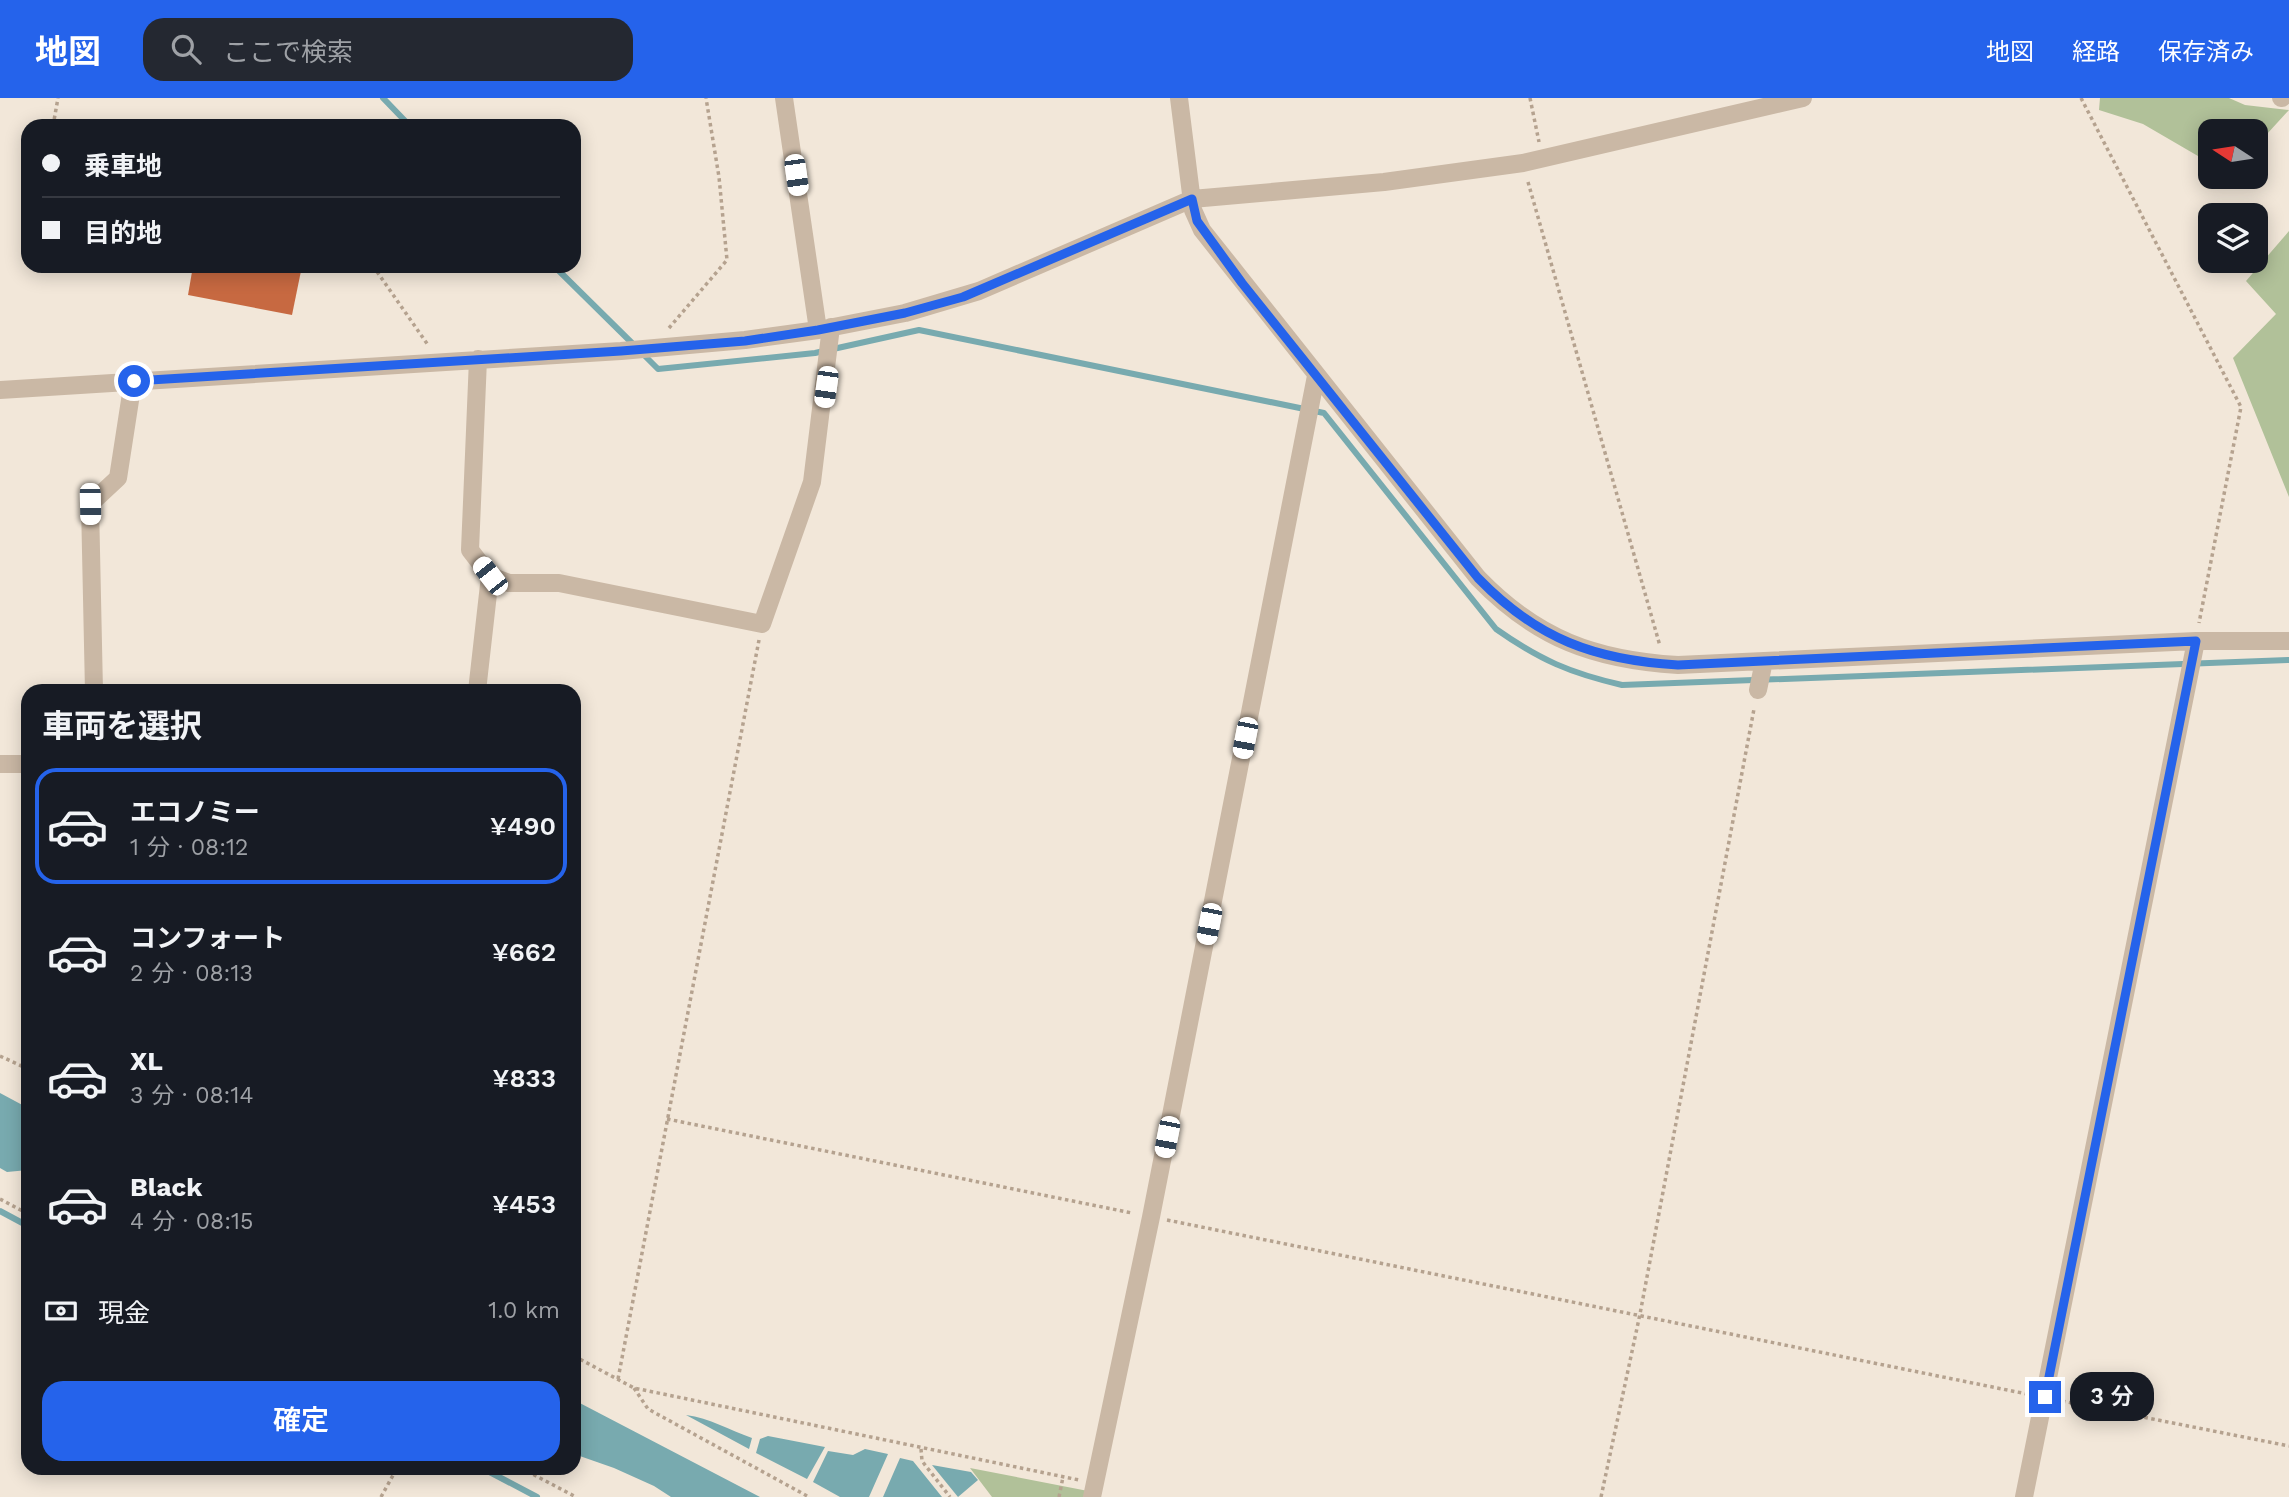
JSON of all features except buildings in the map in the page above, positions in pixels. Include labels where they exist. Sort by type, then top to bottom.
[{"type":"street","points":[[478,359],[470,550],[490,576],[509,583],[559,583],[762,624],[812,482],[829,363],[827,333],[785,98]]},
{"type":"street","points":[[1179,98],[1192,199],[1202,230],[1478,578],[1510,609],[1546,632],[1584,651],[1638,663],[1761,676],[2193,655],[2289,641]]},
{"type":"street","points":[[0,390],[621,351],[827,333],[979,291],[1192,199],[1384,182],[1523,163],[1803,98]]},
{"type":"street","points":[[1093,1490],[1152,1217],[1316,376]]},
{"type":"street","points":[[94,684],[90,504],[118,478],[134,381]]},
{"type":"street","points":[[478,684],[490,576]]},
{"type":"street","points":[[2024,1497],[2193,655]]},
{"type":"street","points":[[0,764],[21,764]]},
{"type":"path","points":[[54,119],[58,98]]},
{"type":"path","points":[[652,348],[727,260],[719,177],[706,98]]},
{"type":"path","points":[[1530,98],[1543,158]]},
{"type":"path","points":[[2081,98],[2241,407],[2193,655]]},
{"type":"path","points":[[1523,163],[1666,664]]},
{"type":"path","points":[[378,273],[440,362]]},
{"type":"path","points":[[618,1379],[762,624]]},
{"type":"path","points":[[1601,1497],[1640,1314],[1761,676]]},
{"type":"path","points":[[0,1056],[21,1066]]},
{"type":"path","points":[[667,1119],[2289,1446]]},
{"type":"path","points":[[0,1199],[21,1210]]},
{"type":"path","points":[[581,1360],[634,1388],[1063,1477],[1093,1490]]},
{"type":"path","points":[[634,1388],[648,1409],[810,1497]]},
{"type":"path","points":[[921,1449],[922,1461],[950,1497]]},
{"type":"path","points":[[381,1497],[393,1475]]},
{"type":"path","points":[[534,1475],[576,1497]]},
{"type":"path","points":[[1059,1497],[1063,1477]]},
{"type":"green space","points":[[2100,98],[2229,98],[2245,105],[2289,110],[2268,133],[2268,119],[2198,119],[2198,156],[2143,124],[2099,110]]},
{"type":"green space","points":[[2289,231],[2289,497],[2233,358],[2276,314],[2246,281],[2253,273],[2268,273],[2268,255]]},
{"type":"green space","points":[[970,1468],[1088,1491],[1086,1497],[992,1497]]},
{"type":"water","points":[[0,1093],[21,1104],[21,1171],[7,1172],[0,1168]]},
{"type":"water","points":[[581,1404],[760,1497],[671,1497],[614,1468],[581,1456]]},
{"type":"water","points":[[686,1415],[711,1421],[752,1438],[749,1449]]},
{"type":"water","points":[[768,1436],[825,1447],[807,1479],[756,1453],[760,1439]]},
{"type":"water","points":[[865,1449],[888,1454],[869,1497],[840,1497],[813,1482],[828,1451],[853,1455]]},
{"type":"water","points":[[900,1458],[913,1461],[942,1497],[883,1497]]},
{"type":"water","points":[[932,1465],[971,1472],[978,1480],[958,1497]]},
{"type":"waterway","points":[[383,98],[403,119]]},
{"type":"waterway","points":[[561,273],[635,346]]},
{"type":"waterway","points":[[642,353],[658,369],[815,353],[919,330],[1324,413],[1496,629],[1556,664],[1622,685],[2289,660]]},
{"type":"waterway","points":[[0,1211],[21,1222]]},
{"type":"waterway","points":[[495,1475],[537,1497]]},
{"type":"route","points":[[134,381],[621,351],[745,341],[818,330],[905,313],[963,297],[1192,199],[1193,210],[1202,230],[1478,578],[1510,609],[1563,642],[1584,651],[1638,663],[1678,665],[2196,641],[2045,1397]]}]
